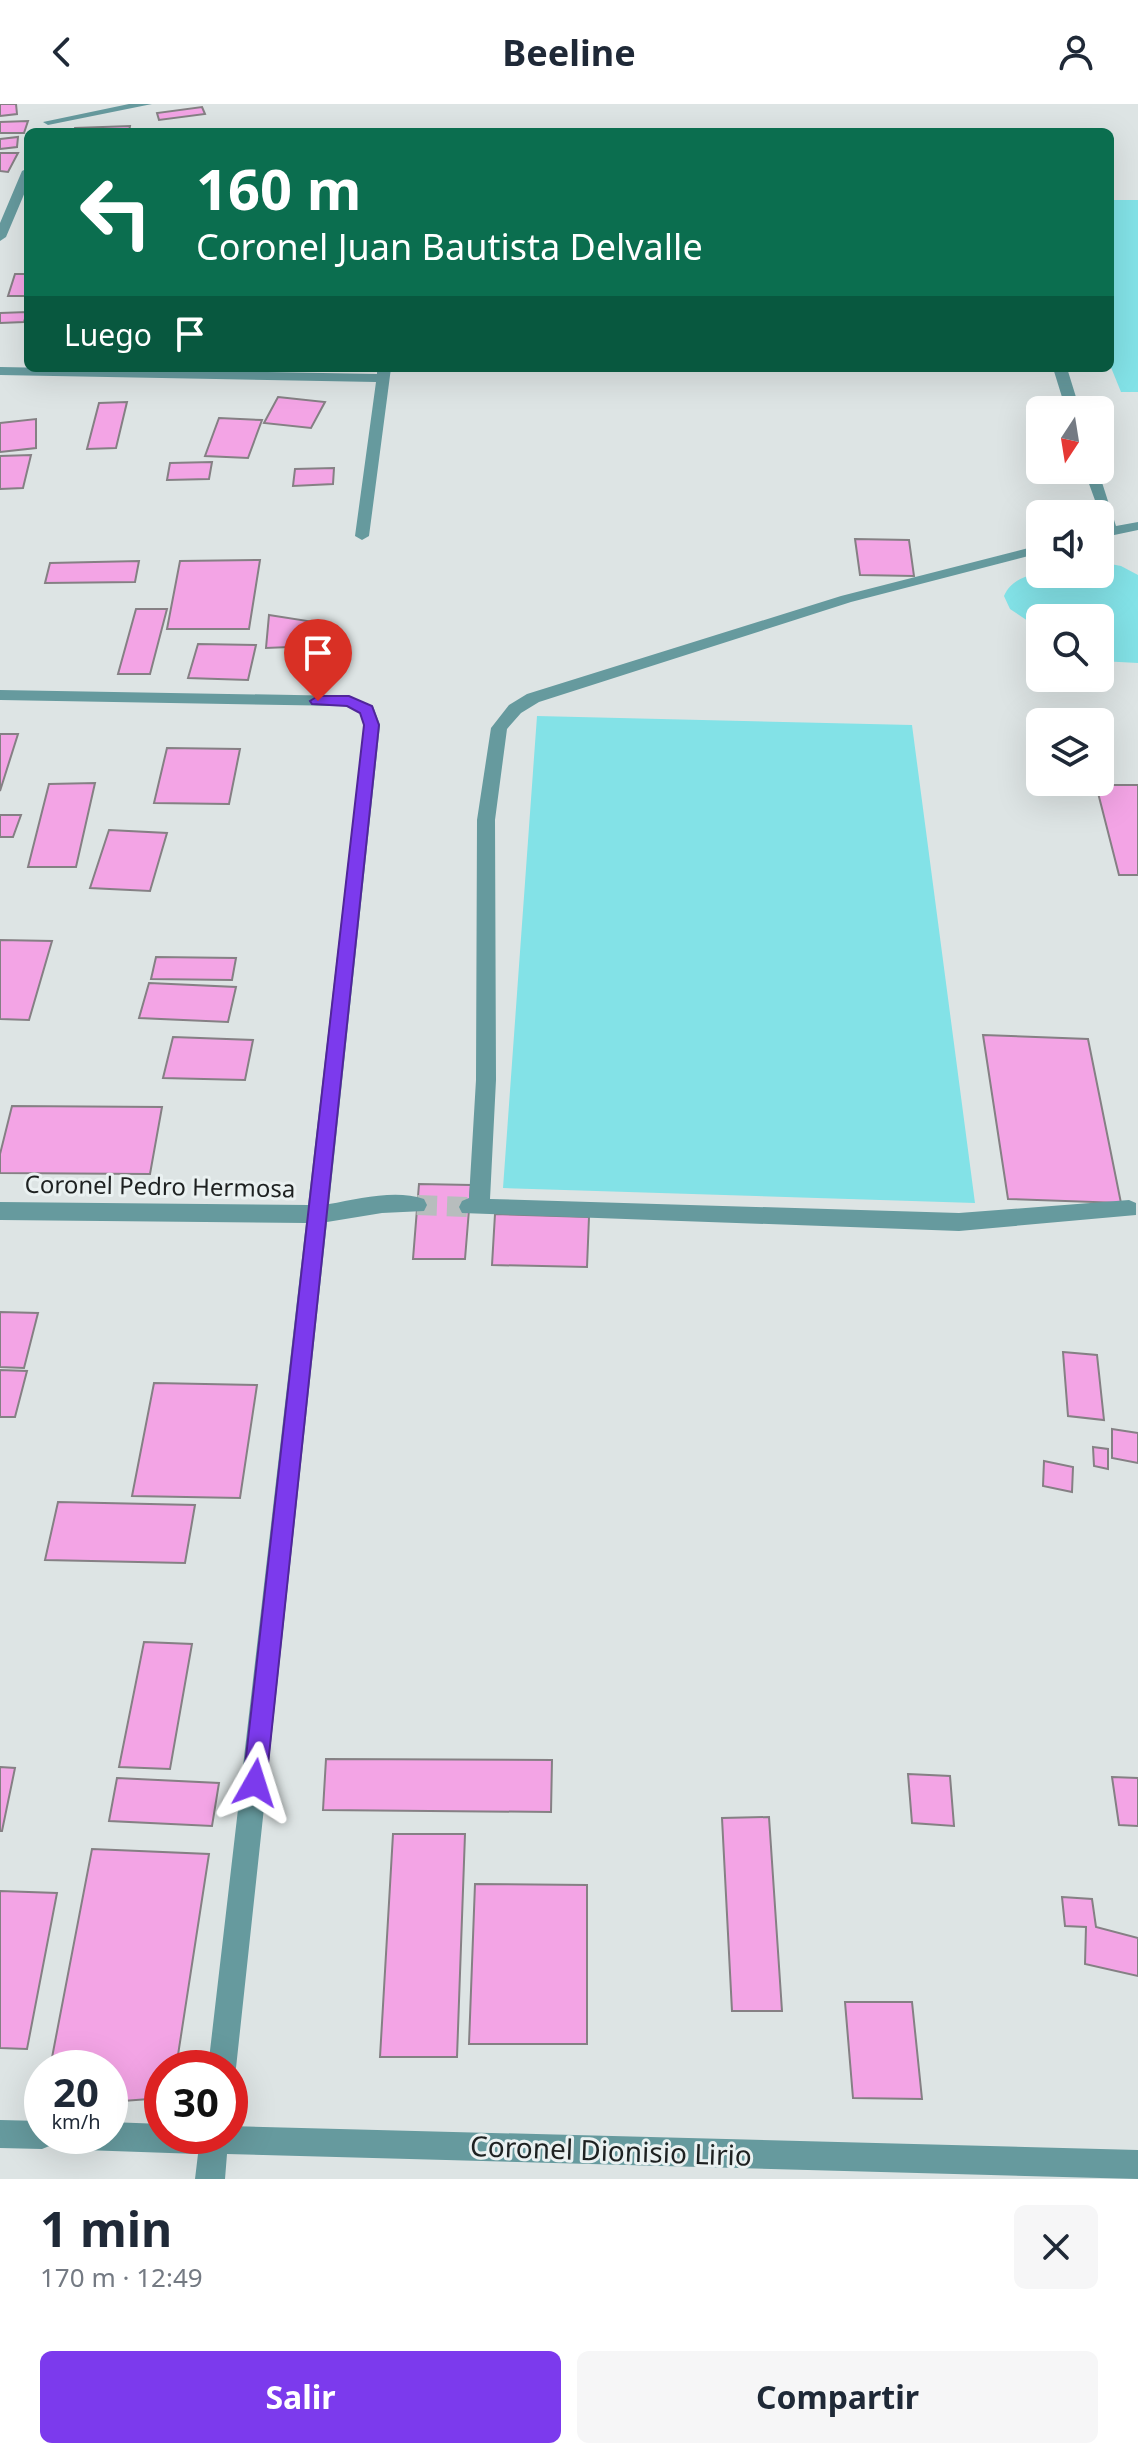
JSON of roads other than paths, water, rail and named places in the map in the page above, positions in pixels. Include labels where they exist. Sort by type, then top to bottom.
[{"type":"street","points":[[46,127],[54,104]]},
{"type":"street","points":[[46,127],[147,104]]},
{"type":"street","points":[[0,237],[24,180]]},
{"type":"street","points":[[0,371],[24,371]]},
{"type":"street","points":[[192,372],[383,373],[362,536]]},
{"type":"street","points":[[1061,372],[1069,396]]},
{"type":"street","points":[[1114,530],[1138,526]]},
{"type":"street","points":[[1026,553],[846,599],[533,698],[515,709],[499,728],[486,820],[486,1080],[474,1207],[959,1222],[1129,1209]]},
{"type":"street","points":[[0,695],[349,701],[367,710],[372,725],[320,1214],[224,2050]]},
{"type":"street","name":"Coronel Pedro Hermosa","points":[[0,1211],[320,1214],[382,1204],[417,1205]]},
{"type":"street","points":[[0,2134],[24,2135]]},
{"type":"street","name":"Coronel Dionisio Lirio","points":[[248,2139],[1138,2165]]},
{"type":"street","points":[[210,2179],[212,2154]]},
{"type":"tunnel","points":[[417,1205],[469,1207]]}]
